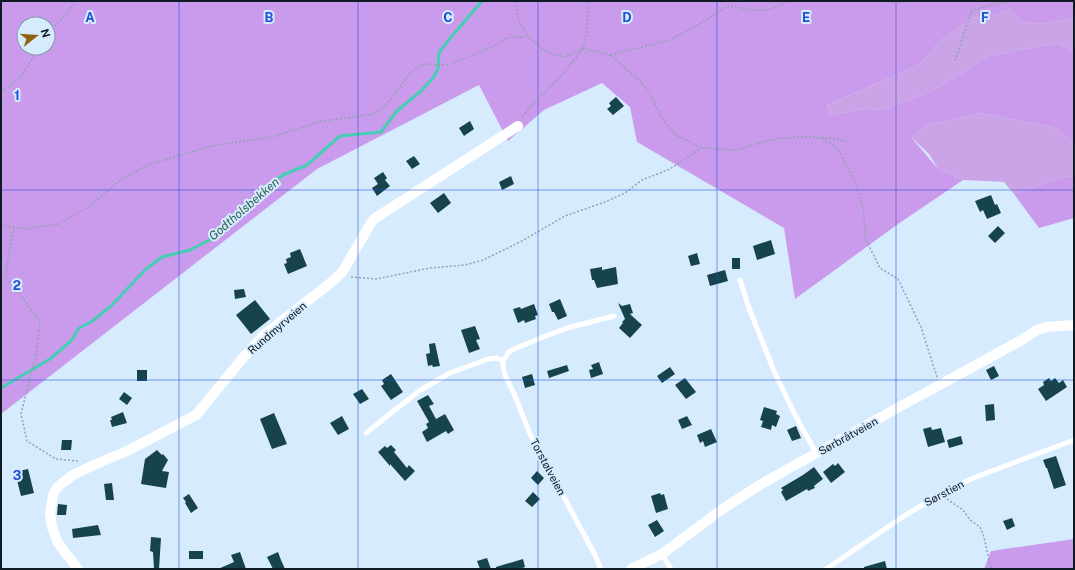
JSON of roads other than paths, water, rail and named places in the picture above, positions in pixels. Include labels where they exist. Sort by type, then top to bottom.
[{"type":"street","name":"Rundmyrveien","points":[[78,569],[61,548],[54,535],[51,520],[53,495],[61,484],[73,475],[146,442],[196,415],[255,344],[333,281],[343,271],[374,219],[518,126]]},
{"type":"street","name":"Sørbråtveien","points":[[631,569],[662,554],[742,496],[763,483],[995,355],[1037,330],[1046,327],[1074,325]]},
{"type":"lane","points":[[740,280],[749,308],[774,371],[816,454]]},
{"type":"lane","points":[[366,433],[419,391],[450,373],[488,359],[497,358],[503,361],[512,350],[543,337],[581,323],[614,316]]},
{"type":"lane","name":"Torstølveien","points":[[503,361],[505,375],[530,434],[595,555],[601,569]]},
{"type":"lane","name":"Sørstien","points":[[826,569],[901,518],[940,494],[973,478],[1074,440]]},
{"type":"lane","points":[[662,554],[671,569]]},
{"type":"waterway","name":"Godtholsbekken","points":[[1,388],[50,359],[71,341],[79,328],[91,322],[111,306],[146,269],[162,257],[190,250],[213,238],[247,203],[283,175],[307,165],[340,136],[381,132],[396,112],[422,90],[433,78],[438,69],[439,53],[482,1]]}]
